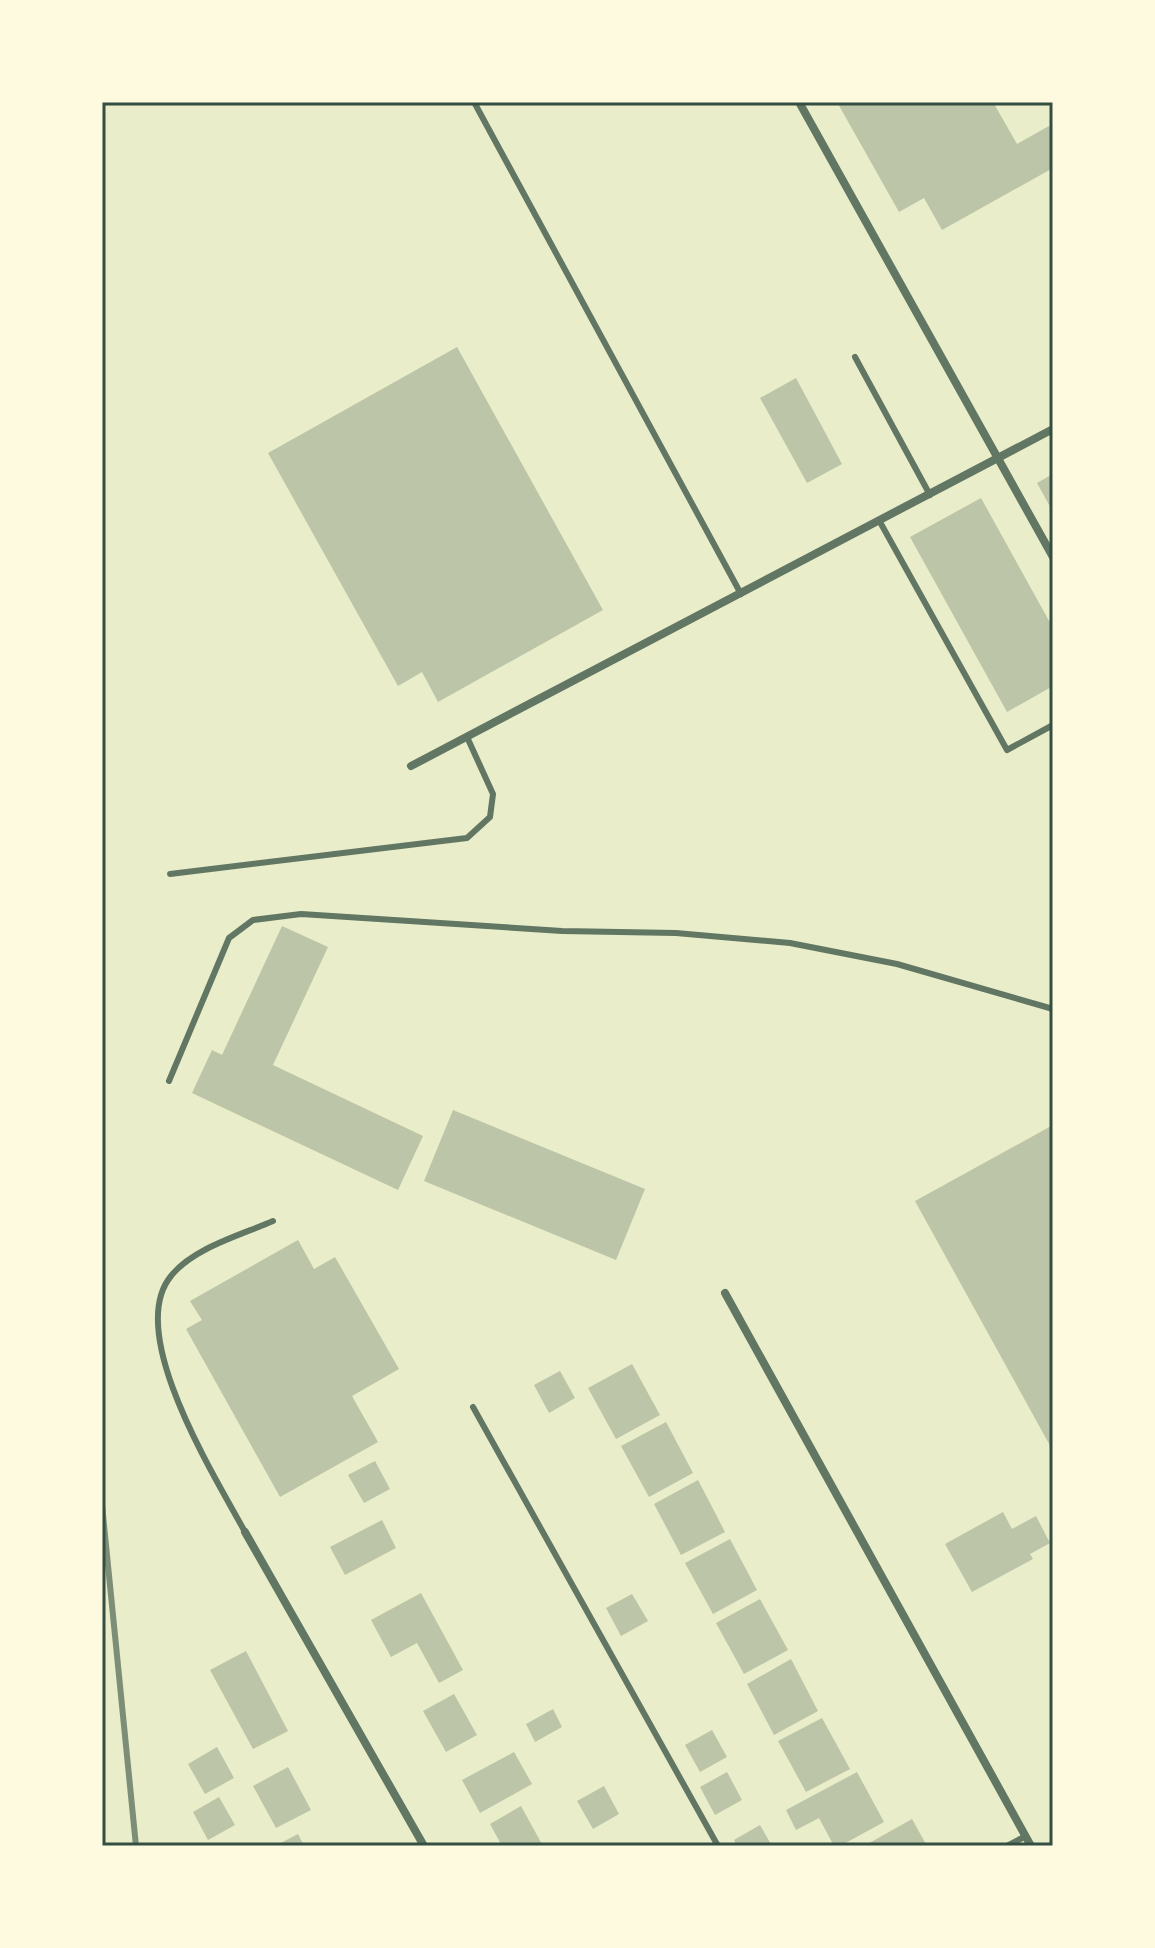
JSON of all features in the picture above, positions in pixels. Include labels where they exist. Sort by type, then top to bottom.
[{"type":"street","points":[[799,102],[1053,557]]},
{"type":"street","points":[[411,766],[1053,429]]},
{"type":"street","points":[[725,1293],[1031,1846]]},
{"type":"street","points":[[245,1532],[424,1846]]},
{"type":"lane","points":[[474,102],[741,594]]},
{"type":"lane","points":[[855,357],[930,495]]},
{"type":"lane","points":[[880,522],[1007,750],[1053,725]]},
{"type":"lane","points":[[170,874],[467,838],[490,817],[493,794],[467,737]]},
{"type":"lane","points":[[169,1081],[229,938],[253,920],[301,914],[562,931],[676,933],[790,943],[897,964],[1053,1009]]},
{"type":"lane","points":[[245,1532],[178,1404],[161,1344],[159,1304],[163,1288],[184,1263],[273,1221]]},
{"type":"lane","points":[[473,1407],[718,1846]]},
{"type":"lane","points":[[1007,1846],[1026,1836]]},
{"type":"building","points":[[837,102],[993,102],[1017,144],[1049,126],[1053,133],[1053,168],[942,230],[924,198],[899,212]]},
{"type":"building","points":[[457,347],[603,610],[438,702],[422,672],[398,686],[268,453]]},
{"type":"building","points":[[796,378],[842,464],[807,483],[760,398]]},
{"type":"building","points":[[1053,474],[1053,512],[1037,483]]},
{"type":"building","points":[[981,498],[1053,628],[1053,686],[1007,712],[910,537]]},
{"type":"building","points":[[282,926],[328,947],[273,1065],[423,1136],[398,1190],[192,1093],[212,1050],[222,1055]]},
{"type":"building","points":[[453,1110],[645,1189],[616,1260],[424,1181]]},
{"type":"building","points":[[1053,1125],[1053,1451],[915,1201]]},
{"type":"building","points":[[298,1240],[314,1269],[335,1257],[399,1369],[352,1396],[378,1442],[280,1497],[186,1329],[202,1320],[190,1301]]},
{"type":"building","points":[[632,1364],[660,1415],[616,1439],[588,1388]]},
{"type":"building","points":[[560,1371],[575,1398],[549,1413],[534,1385]]},
{"type":"building","points":[[666,1422],[693,1473],[649,1497],[621,1446]]},
{"type":"building","points":[[375,1461],[390,1489],[364,1503],[348,1475]]},
{"type":"building","points":[[698,1480],[725,1532],[681,1555],[654,1504]]},
{"type":"building","points":[[1003,1512],[1012,1529],[1036,1516],[1050,1543],[1030,1554],[1033,1559],[972,1592],[945,1544]]},
{"type":"building","points":[[382,1520],[396,1548],[345,1575],[330,1547]]},
{"type":"building","points":[[730,1539],[757,1590],[713,1614],[685,1563]]},
{"type":"building","points":[[421,1593],[463,1670],[439,1683],[417,1643],[391,1657],[371,1620]]},
{"type":"building","points":[[632,1594],[648,1621],[621,1636],[606,1608]]},
{"type":"building","points":[[760,1599],[788,1650],[744,1674],[716,1623]]},
{"type":"building","points":[[246,1651],[288,1731],[253,1749],[210,1670]]},
{"type":"building","points":[[791,1659],[818,1711],[774,1735],[747,1684]]},
{"type":"building","points":[[454,1694],[477,1735],[446,1752],[423,1711]]},
{"type":"building","points":[[553,1709],[562,1727],[535,1742],[526,1724]]},
{"type":"building","points":[[822,1718],[850,1769],[806,1792],[778,1741]]},
{"type":"building","points":[[712,1730],[727,1757],[700,1772],[685,1745]]},
{"type":"building","points":[[217,1747],[234,1778],[205,1794],[188,1764]]},
{"type":"building","points":[[514,1752],[532,1784],[480,1813],[462,1780]]},
{"type":"building","points":[[288,1767],[311,1810],[276,1828],[253,1786]]},
{"type":"building","points":[[727,1772],[742,1800],[715,1815],[700,1787]]},
{"type":"building","points":[[857,1772],[884,1822],[840,1846],[834,1846],[819,1818],[796,1830],[786,1810]]},
{"type":"building","points":[[604,1786],[619,1814],[593,1829],[577,1801]]},
{"type":"building","points":[[219,1797],[235,1825],[208,1840],[193,1812]]},
{"type":"building","points":[[521,1806],[543,1846],[502,1846],[490,1824]]},
{"type":"building","points":[[912,1819],[927,1846],[864,1846]]},
{"type":"building","points":[[760,1825],[772,1846],[737,1846],[734,1840]]},
{"type":"building","points":[[298,1834],[304,1846],[275,1846]]},
{"type":"railway","points":[[102,1505],[136,1846]]}]
